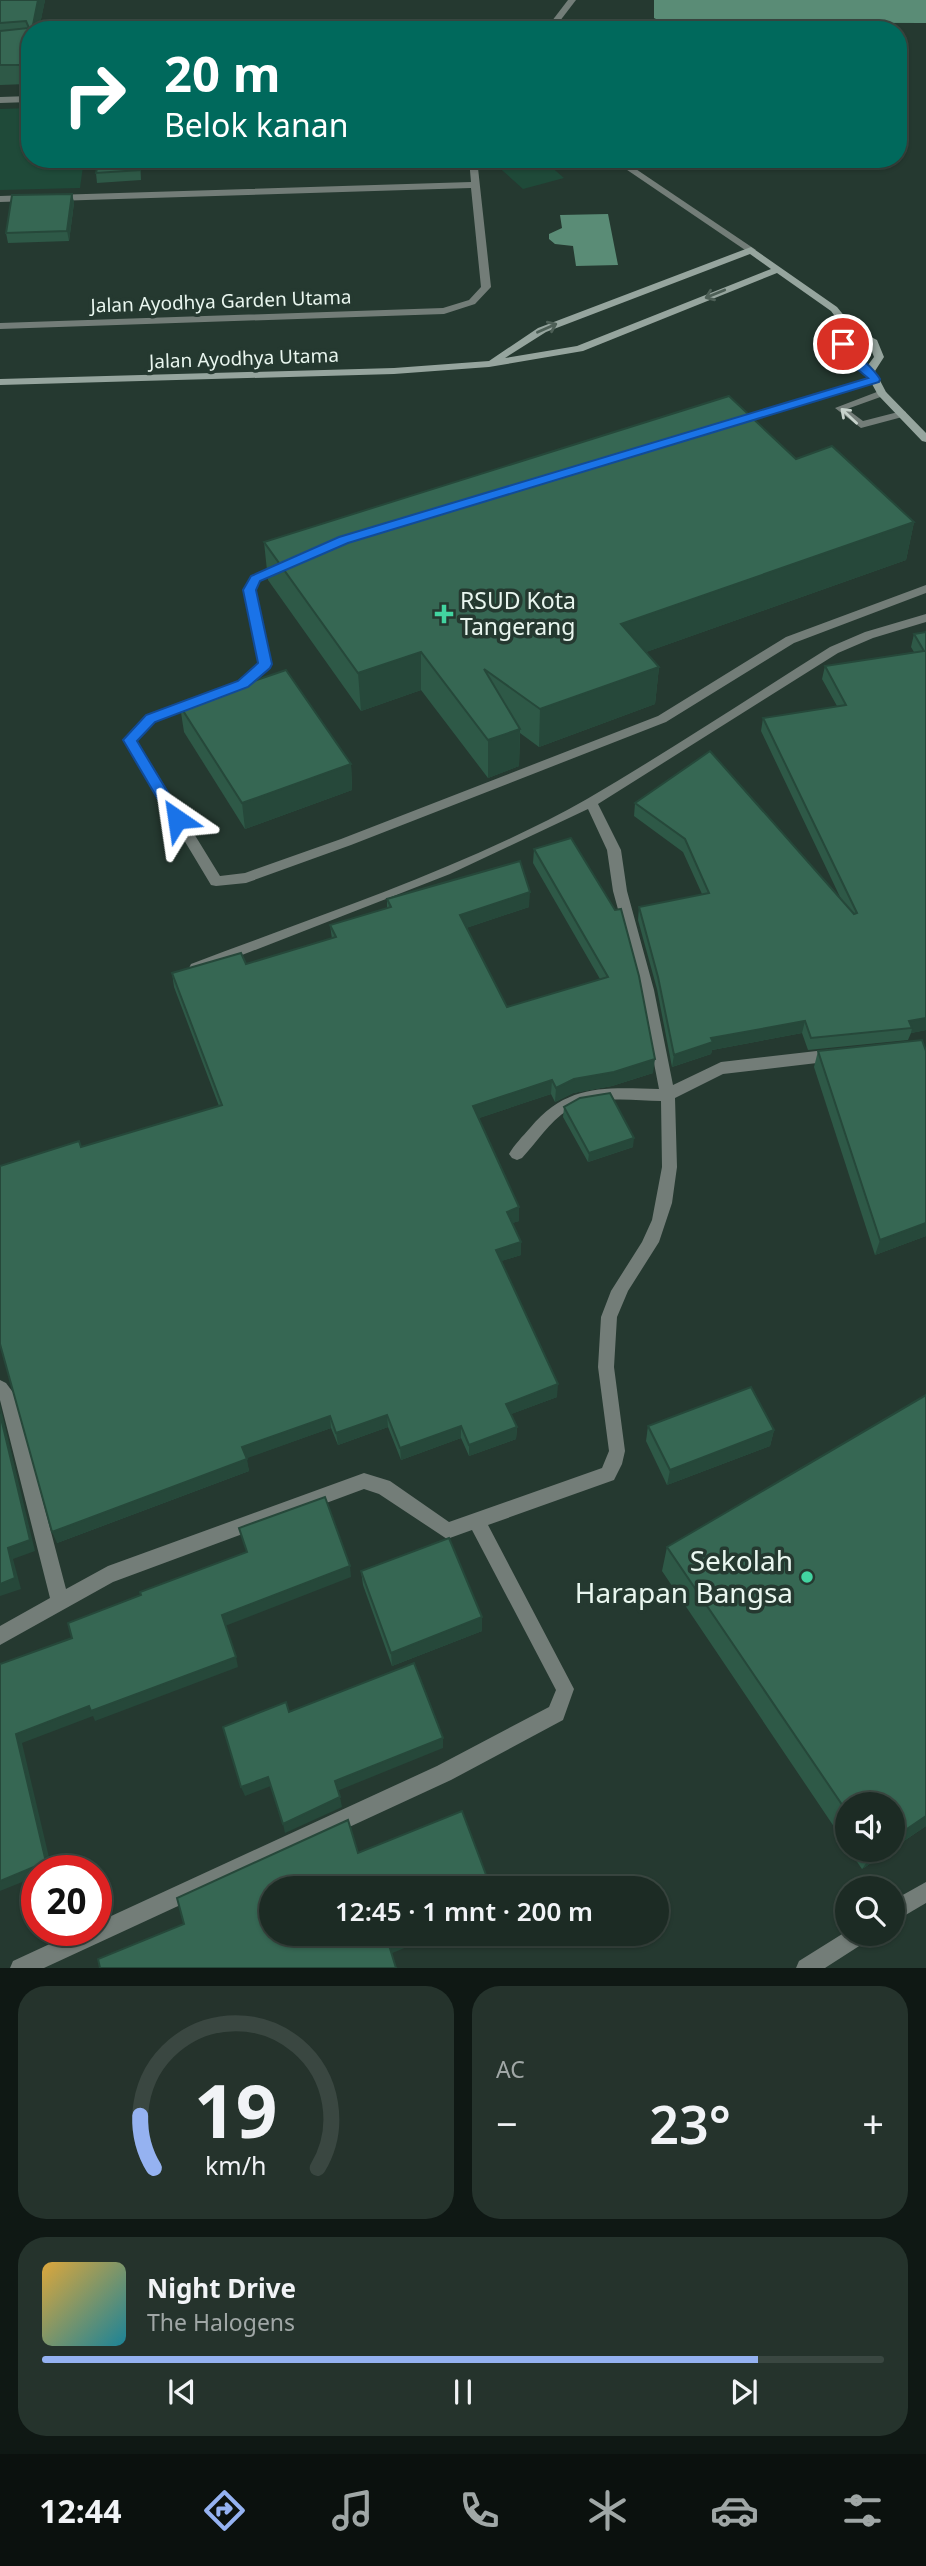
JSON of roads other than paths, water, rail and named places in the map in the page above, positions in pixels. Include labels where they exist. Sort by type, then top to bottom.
[{"type":"street","points":[[556,21],[572,0]]},
{"type":"street","points":[[0,100],[21,99]]},
{"type":"street","points":[[0,199],[475,185],[473,168]]},
{"type":"street","points":[[628,168],[778,269],[834,309],[851,331],[873,342],[879,356],[872,375]]},
{"type":"street","name":"Jalan Ayodhya Garden Utama","points":[[0,326],[444,311],[472,302],[486,287],[475,185]]},
{"type":"street","name":"Jalan Ayodhya Utama","points":[[489,364],[542,330],[751,250]]},
{"type":"street","name":"Jalan Ayodhya Utama","points":[[0,382],[394,371],[489,364],[579,349],[778,269]]},
{"type":"street","points":[[851,331],[843,346],[849,357],[872,375],[882,393],[902,414],[921,428],[926,439]]},
{"type":"street","points":[[716,427],[872,375]]},
{"type":"street","points":[[882,393],[840,408],[861,425],[902,414]]},
{"type":"street","points":[[301,560],[255,579],[249,590],[265,664],[243,684],[150,719],[130,740],[216,881],[246,878],[662,719],[790,639],[926,589]]},
{"type":"street","points":[[179,975],[505,846],[591,802],[834,650],[881,631],[926,618]]},
{"type":"street","points":[[0,1636],[108,1575],[364,1481],[384,1487],[447,1531],[608,1474],[617,1451],[606,1362],[609,1316],[623,1283],[653,1238],[667,1197],[671,1164],[668,1095],[649,1001],[620,891],[614,850],[591,802]]},
{"type":"street","points":[[517,1154],[550,1118],[569,1102],[597,1096],[668,1095],[721,1068],[858,1053]]},
{"type":"street","points":[[0,1388],[7,1395],[60,1602]]},
{"type":"street","points":[[20,1968],[444,1773],[556,1713],[565,1689],[477,1522]]},
{"type":"street","points":[[905,1905],[926,1892]]},
{"type":"street","points":[[806,1968],[841,1946]]},
{"type":"place","name":"RSUD Kota Tangerang","points":[[444,614]]},
{"type":"place","name":"Sekolah Harapan Bangsa","points":[[807,1577]]}]
